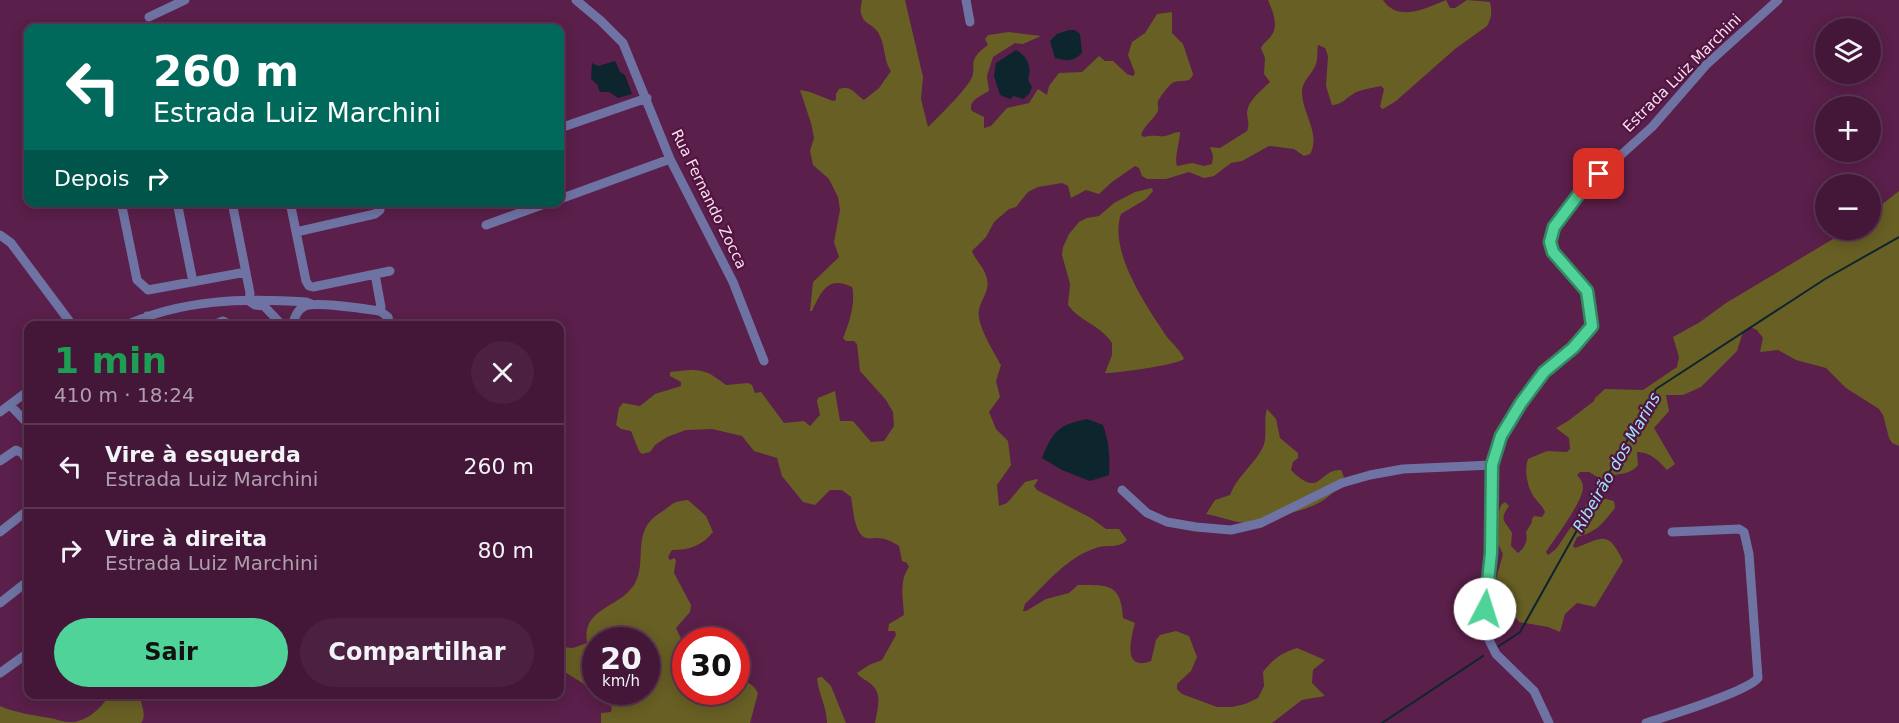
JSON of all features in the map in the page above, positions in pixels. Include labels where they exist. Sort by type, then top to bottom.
[{"type":"street","points":[[149,17],[186,0]]},
{"type":"street","name":"Rua Fernando Zocca","points":[[576,0],[623,43],[670,159],[733,282],[764,361]]},
{"type":"street","points":[[966,0],[970,22]]},
{"type":"street","name":"Estrada Luiz Marchini","points":[[1549,723],[1534,691],[1496,654],[1484,630],[1491,553],[1492,465],[1501,436],[1521,403],[1544,372],[1573,348],[1592,326],[1587,291],[1553,252],[1550,242],[1554,227],[1582,190],[1652,127],[1706,65],[1778,0]]},
{"type":"street","points":[[564,127],[647,98]]},
{"type":"street","points":[[564,198],[670,159]]},
{"type":"street","points":[[122,207],[137,280],[148,291],[246,272]]},
{"type":"street","points":[[178,207],[193,282]]},
{"type":"street","points":[[233,207],[250,293],[249,301]]},
{"type":"street","points":[[291,207],[306,281],[309,286],[390,271]]},
{"type":"street","points":[[296,232],[375,214],[380,210],[379,207]]},
{"type":"street","points":[[486,225],[536,207]]},
{"type":"street","points":[[0,235],[11,243],[69,321]]},
{"type":"street","points":[[375,274],[380,311]]},
{"type":"street","points":[[136,321],[194,304],[257,299],[380,311],[389,321]]},
{"type":"street","points":[[249,301],[255,305],[264,306],[278,321]]},
{"type":"street","points":[[293,321],[300,309],[311,304]]},
{"type":"street","points":[[147,316],[152,321]]},
{"type":"street","points":[[0,412],[24,394]]},
{"type":"street","points":[[10,405],[24,420]]},
{"type":"street","points":[[0,461],[16,450],[24,456]]},
{"type":"street","points":[[1122,490],[1147,513],[1167,522],[1231,530],[1260,523],[1342,483],[1370,475],[1403,469],[1492,465]]},
{"type":"street","points":[[0,532],[24,513]]},
{"type":"street","points":[[1646,723],[1719,698],[1750,685],[1758,678],[1749,554],[1744,532],[1739,528],[1672,532]]},
{"type":"street","points":[[0,603],[24,584]]},
{"type":"street","points":[[0,673],[24,656]]},
{"type":"shaded area","points":[[862,0],[905,0],[923,77],[921,99],[928,127],[970,81],[974,60],[988,45],[985,39],[988,35],[1009,32],[1041,36],[1023,44],[1015,43],[993,57],[987,76],[989,91],[971,104],[972,111],[984,117],[984,128],[991,126],[1007,108],[1029,103],[1038,89],[1047,95],[1049,86],[1059,73],[1082,72],[1099,56],[1105,61],[1113,61],[1127,74],[1133,76],[1135,73],[1128,55],[1132,42],[1145,33],[1157,14],[1172,12],[1172,33],[1183,44],[1193,74],[1189,80],[1173,83],[1167,89],[1158,101],[1157,114],[1141,135],[1144,137],[1167,136],[1180,132],[1177,166],[1192,163],[1204,166],[1212,164],[1213,156],[1210,147],[1220,148],[1247,131],[1247,112],[1250,103],[1270,82],[1264,74],[1265,58],[1261,48],[1272,35],[1275,25],[1268,0],[1383,0],[1396,11],[1404,12],[1421,10],[1446,0],[1450,8],[1455,8],[1467,0],[1490,2],[1491,14],[1487,26],[1455,49],[1396,101],[1383,109],[1380,107],[1384,89],[1381,86],[1358,91],[1340,103],[1332,105],[1326,86],[1328,56],[1325,48],[1318,45],[1316,64],[1302,89],[1303,102],[1314,139],[1310,154],[1304,156],[1294,149],[1269,146],[1242,161],[1231,163],[1214,176],[1204,178],[1189,172],[1166,179],[1147,179],[1135,166],[1099,194],[1086,190],[1071,198],[1068,186],[1062,183],[1038,187],[1028,192],[1016,207],[1009,209],[994,222],[986,237],[972,251],[988,283],[979,310],[980,323],[1001,365],[996,381],[1000,397],[989,412],[996,429],[1008,441],[1011,465],[997,485],[999,506],[1007,503],[1025,482],[1037,479],[1034,486],[1037,490],[1091,518],[1106,529],[1119,529],[1127,540],[1124,543],[1085,552],[1066,564],[1025,604],[1023,611],[1046,599],[1069,593],[1078,585],[1105,586],[1116,592],[1122,607],[1123,618],[1135,623],[1131,652],[1136,662],[1151,661],[1156,640],[1160,635],[1176,631],[1189,636],[1197,657],[1191,671],[1177,684],[1177,689],[1182,694],[1217,707],[1245,704],[1258,698],[1264,686],[1263,672],[1270,663],[1282,654],[1297,648],[1325,660],[1313,670],[1312,683],[1325,696],[1302,700],[1272,723],[875,723],[877,693],[872,685],[857,673],[882,660],[896,635],[895,631],[888,631],[889,624],[904,615],[903,584],[909,567],[902,561],[899,546],[885,539],[862,536],[855,520],[851,497],[842,490],[830,490],[815,505],[803,502],[782,476],[777,458],[754,451],[742,436],[712,429],[686,430],[667,437],[655,445],[650,452],[642,454],[631,431],[621,429],[616,425],[619,408],[623,403],[640,406],[655,394],[681,386],[681,382],[670,376],[670,372],[694,370],[706,372],[726,385],[748,383],[752,385],[755,393],[761,392],[784,423],[804,421],[810,426],[820,415],[818,398],[835,391],[840,421],[853,421],[871,442],[884,441],[894,426],[893,412],[886,400],[860,371],[857,344],[843,338],[850,320],[852,287],[837,283],[831,284],[822,292],[810,311],[813,282],[839,257],[834,242],[840,210],[838,197],[829,179],[813,165],[810,151],[814,138],[800,90],[833,101],[836,100],[839,89],[847,88],[864,100],[879,88],[891,71],[880,36],[862,17]]},
{"type":"shaded area","points":[[1152,188],[1153,191],[1146,199],[1121,214],[1118,229],[1120,245],[1140,295],[1184,359],[1159,366],[1105,373],[1112,355],[1112,343],[1101,331],[1068,305],[1070,284],[1062,255],[1063,247],[1069,234],[1079,222],[1099,216],[1114,203],[1135,192]]},
{"type":"shaded area","points":[[1899,191],[1899,446],[1892,443],[1889,438],[1883,415],[1879,409],[1846,388],[1826,368],[1796,360],[1778,350],[1760,352],[1763,338],[1757,330],[1750,327],[1743,332],[1737,351],[1701,387],[1683,395],[1666,395],[1669,411],[1654,428],[1675,464],[1667,470],[1650,455],[1637,452],[1638,465],[1626,473],[1601,479],[1589,472],[1580,472],[1577,475],[1583,488],[1581,494],[1573,511],[1546,552],[1548,555],[1556,549],[1590,499],[1598,497],[1614,501],[1615,508],[1603,523],[1590,533],[1577,537],[1573,546],[1575,548],[1599,539],[1609,540],[1623,561],[1595,607],[1577,603],[1565,614],[1560,632],[1548,627],[1519,622],[1502,598],[1495,583],[1503,554],[1496,540],[1497,517],[1501,505],[1505,502],[1509,506],[1504,515],[1504,521],[1512,533],[1511,546],[1518,553],[1525,544],[1526,532],[1532,519],[1534,516],[1542,517],[1545,512],[1534,497],[1528,483],[1526,473],[1528,459],[1547,451],[1567,452],[1570,449],[1569,438],[1556,428],[1594,401],[1605,389],[1643,390],[1677,367],[1679,357],[1673,337],[1700,322],[1726,303],[1831,240],[1881,240],[1881,205]]},
{"type":"shaded area","points":[[1267,409],[1276,419],[1280,438],[1298,453],[1298,458],[1293,462],[1291,470],[1301,479],[1314,483],[1333,471],[1341,470],[1344,477],[1338,487],[1323,501],[1295,512],[1250,523],[1206,514],[1215,500],[1230,495],[1263,447]]},
{"type":"shaded area","points":[[688,500],[706,516],[713,532],[695,546],[672,550],[668,557],[670,560],[674,558],[676,560],[674,573],[691,605],[690,612],[677,627],[672,627],[672,705],[750,705],[750,684],[758,693],[750,723],[601,723],[601,713],[611,712],[612,707],[608,705],[660,705],[660,627],[588,627],[599,612],[627,593],[635,584],[639,574],[644,531],[650,522],[672,504]]},
{"type":"shaded area","points":[[582,645],[582,683],[564,672],[564,647],[573,648]]},
{"type":"shaded area","points":[[819,677],[831,686],[846,723],[827,723],[818,685]]},
{"type":"shaded area","points":[[106,699],[143,699],[143,721],[141,723],[0,723],[0,706],[25,714],[75,722],[93,714]]},
{"type":"water","points":[[1075,30],[1080,34],[1082,53],[1070,60],[1055,58],[1050,41],[1057,34]]},
{"type":"water","points":[[1016,50],[1026,59],[1029,67],[1028,80],[1032,87],[1023,99],[1014,96],[1010,99],[1000,95],[994,76],[996,63]]},
{"type":"water","points":[[615,61],[620,72],[625,75],[632,94],[618,98],[609,92],[600,92],[597,84],[591,79],[592,63],[598,66]]},
{"type":"water","points":[[1087,419],[1103,425],[1109,455],[1109,475],[1090,481],[1062,470],[1042,458],[1053,435],[1069,424]]},
{"type":"waterway","name":"Ribeirão dos Marins","points":[[1496,648],[1520,632],[1656,389],[1825,279],[1899,237]]},
{"type":"waterway","name":"Ribeirão dos Marins","points":[[1382,723],[1483,656]]},
{"type":"route","points":[[1485,609],[1491,553],[1492,465],[1501,436],[1521,403],[1533,390],[1544,372],[1573,348],[1592,326],[1587,291],[1553,252],[1550,242],[1554,227],[1582,190],[1599,174]]}]
